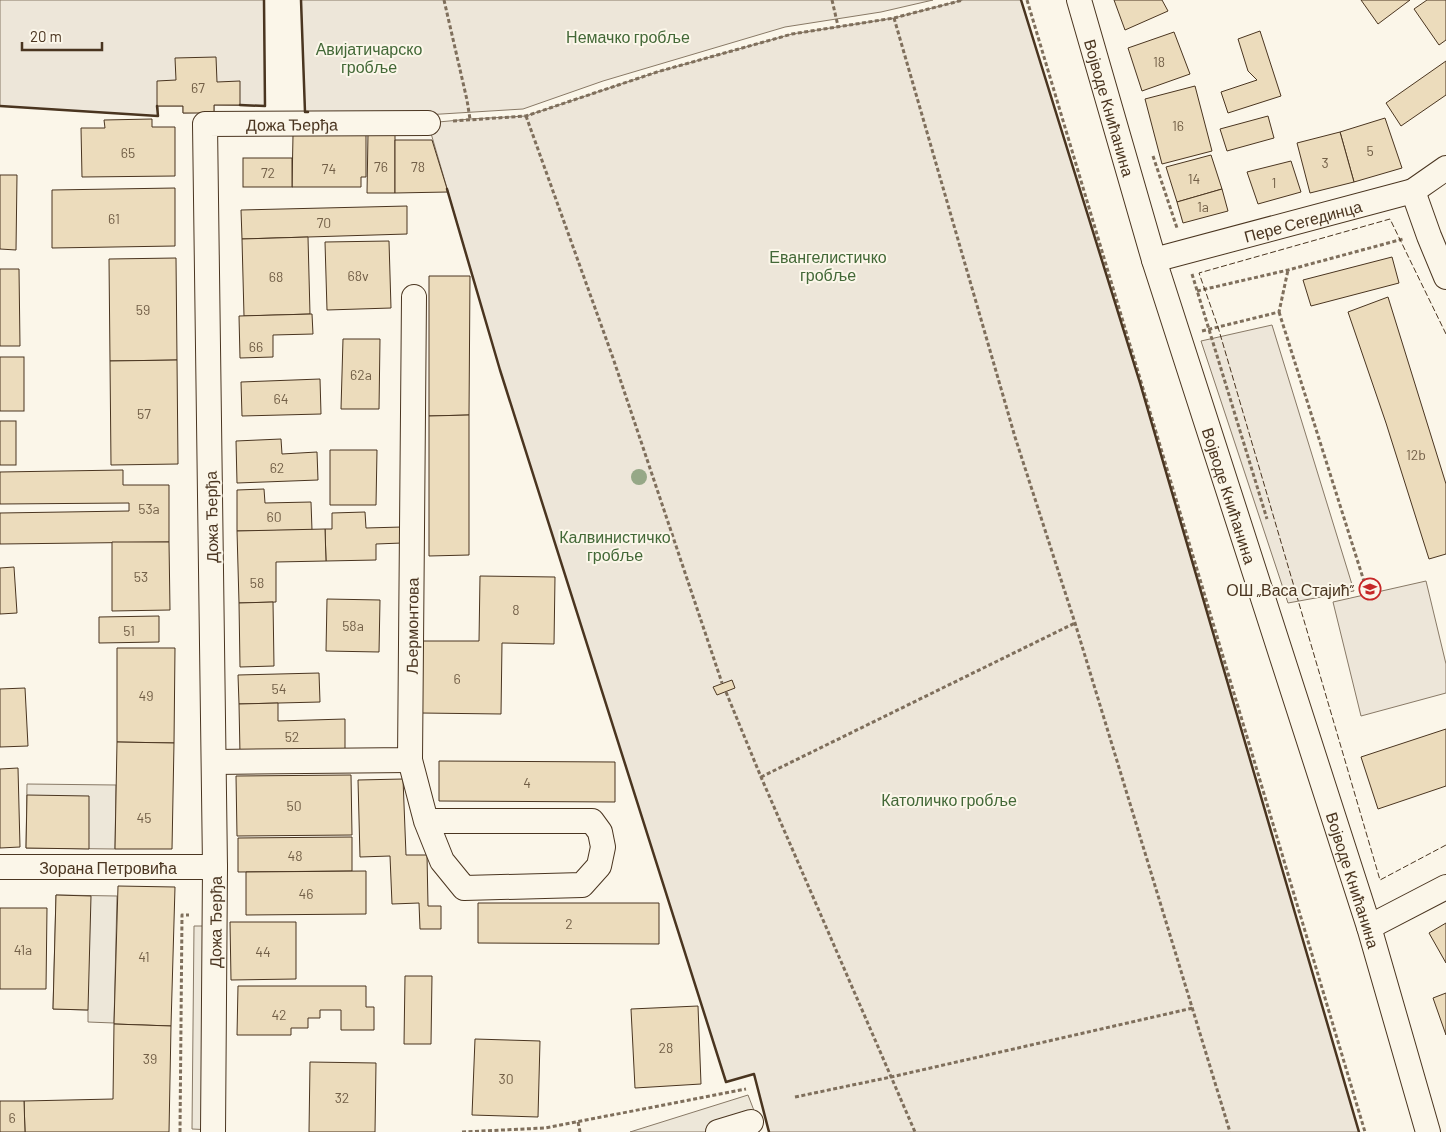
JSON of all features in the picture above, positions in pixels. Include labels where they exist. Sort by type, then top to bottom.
[{"type":"street","name":"Војводе Книћанина","points":[[1079,0],[1154,260],[1369,926],[1428,1132]]},
{"type":"street","name":"Дожа Ђерђа","points":[[213,1132],[215,867],[205,124],[428,123]]},
{"type":"street","name":"Пере Сегединца","points":[[1154,260],[1413,191],[1446,168]]},
{"type":"street","points":[[1413,191],[1428,236],[1446,277]]},
{"type":"street","name":"Љермонтова","points":[[414,297],[410,760],[426,821],[442,861],[464,888],[582,885],[599,866],[603,846],[600,832],[592,821],[426,821]]},
{"type":"street","points":[[214,762],[410,760]]},
{"type":"street","name":"Зорана Петровића","points":[[0,866],[215,867]]},
{"type":"street","points":[[1369,926],[1446,887]]},
{"type":"street","points":[[718,1132],[751,1122]]},
{"type":"path","points":[[444,0],[470,119]]},
{"type":"path","points":[[832,0],[838,26]]},
{"type":"path","points":[[428,123],[526,116],[657,72],[792,34],[894,18],[964,0]]},
{"type":"path","points":[[1027,0],[1365,1132]]},
{"type":"path","points":[[894,18],[1015,437],[1075,623],[1230,1132]]},
{"type":"path","points":[[526,116],[613,358],[722,683]]},
{"type":"path","points":[[1197,291],[1288,270],[1399,239]]},
{"type":"path","points":[[1288,270],[1279,312],[1368,594]]},
{"type":"path","points":[[1201,331],[1279,312]]},
{"type":"path","points":[[761,777],[1075,623]]},
{"type":"path","points":[[726,692],[915,1132]]},
{"type":"path","points":[[795,1097],[1193,1008]]},
{"type":"path","points":[[462,1132],[545,1128],[746,1088]]},
{"type":"path","points":[[578,1122],[580,1132]]},
{"type":"green space","points":[[0,0],[264,0],[265,106],[214,105],[214,112],[183,113],[183,106],[158,106],[158,116],[0,106]]},
{"type":"green space","name":"Авијатичарско гробље","points":[[301,0],[933,0],[881,12],[785,27],[603,81],[523,109],[425,115],[305,112]]},
{"type":"green space","points":[[963,0],[1021,0],[1140,383],[1359,1132],[769,1132],[754,1074],[726,1082],[500,370],[428,123],[526,116],[657,72],[792,34],[894,18]]},
{"type":"green space","points":[[1272,325],[1354,591],[1288,603],[1201,341]]},
{"type":"green space","points":[[1426,581],[1446,664],[1446,693],[1361,716],[1333,602]]},
{"type":"shaded area","points":[[27,784],[116,785],[115,849],[26,848]]},
{"type":"shaded area","points":[[56,895],[117,896],[114,1023],[88,1022],[88,1010],[53,1009]]},
{"type":"shaded area","points":[[194,926],[215,926],[213,1130],[192,1129]]},
{"type":"shaded area","points":[[748,1095],[758,1121],[718,1132],[630,1132]]},
{"type":"building","points":[[1114,0],[1162,0],[1168,11],[1125,30]]},
{"type":"building","points":[[1361,0],[1410,0],[1378,24]]},
{"type":"building","points":[[1427,0],[1446,0],[1446,40],[1439,45],[1414,9]]},
{"type":"building","points":[[1260,31],[1281,96],[1228,113],[1221,92],[1257,80],[1248,71],[1238,39]]},
{"type":"building","points":[[1174,32],[1190,74],[1142,91],[1128,48]]},
{"type":"building","points":[[216,57],[217,82],[240,81],[240,105],[214,105],[214,112],[198,113],[183,113],[183,106],[157,106],[157,81],[176,80],[175,58]]},
{"type":"building","points":[[1446,61],[1446,95],[1401,126],[1386,103]]},
{"type":"building","points":[[1195,86],[1212,151],[1162,164],[1145,99]]},
{"type":"building","points":[[1268,116],[1274,138],[1227,151],[1220,129]]},
{"type":"building","points":[[1385,118],[1402,168],[1354,182],[1340,132]]},
{"type":"building","points":[[152,119],[152,127],[175,127],[175,176],[82,177],[81,128],[105,128],[104,120]]},
{"type":"building","points":[[1340,132],[1354,182],[1310,193],[1297,143]]},
{"type":"building","points":[[368,134],[395,134],[395,193],[367,193]]},
{"type":"building","points":[[293,135],[366,135],[366,177],[361,177],[361,187],[292,187]]},
{"type":"building","points":[[395,140],[432,140],[448,192],[395,193]]},
{"type":"building","points":[[1211,155],[1222,189],[1177,202],[1166,167]]},
{"type":"building","points":[[243,158],[292,158],[292,187],[243,187]]},
{"type":"building","points":[[1291,161],[1301,192],[1258,204],[1247,172]]},
{"type":"building","points":[[0,175],[17,175],[16,250],[0,249]]},
{"type":"building","points":[[175,188],[175,246],[52,248],[52,190]]},
{"type":"building","points":[[1222,189],[1228,211],[1183,223],[1177,202]]},
{"type":"building","points":[[407,206],[407,234],[242,239],[241,210]]},
{"type":"building","points":[[308,237],[310,314],[244,316],[242,239]]},
{"type":"building","points":[[389,241],[391,308],[327,310],[325,242]]},
{"type":"building","points":[[1392,257],[1399,283],[1311,306],[1303,280]]},
{"type":"building","points":[[176,258],[177,360],[110,361],[109,259]]},
{"type":"building","points":[[0,269],[19,269],[20,346],[0,346]]},
{"type":"building","points":[[429,276],[470,276],[469,415],[429,416]]},
{"type":"building","points":[[1388,297],[1446,484],[1446,554],[1429,559],[1386,423],[1348,312]]},
{"type":"building","points":[[312,314],[313,334],[273,335],[273,357],[240,358],[239,316]]},
{"type":"building","points":[[343,339],[380,339],[379,409],[341,409]]},
{"type":"building","points":[[0,357],[24,357],[24,411],[0,411]]},
{"type":"building","points":[[177,360],[178,464],[111,465],[110,361]]},
{"type":"building","points":[[320,379],[321,414],[242,416],[241,382]]},
{"type":"building","points":[[469,415],[469,555],[429,556],[429,416]]},
{"type":"building","points":[[0,421],[16,421],[16,465],[0,465]]},
{"type":"building","points":[[281,439],[282,454],[317,452],[318,480],[237,483],[236,441]]},
{"type":"building","points":[[330,450],[377,450],[376,505],[330,505]]},
{"type":"building","points":[[123,470],[123,485],[169,485],[169,542],[0,544],[0,513],[129,511],[129,503],[0,504],[0,472]]},
{"type":"building","points":[[264,489],[265,503],[311,502],[312,530],[237,531],[237,490]]},
{"type":"building","points":[[365,512],[366,528],[402,527],[402,543],[376,544],[376,560],[326,561],[325,529],[332,529],[332,513]]},
{"type":"building","points":[[325,529],[326,561],[276,562],[276,602],[239,603],[237,531]]},
{"type":"building","points":[[112,542],[169,542],[170,610],[112,611]]},
{"type":"building","points":[[14,567],[17,613],[0,614],[0,568]]},
{"type":"building","points":[[480,576],[555,577],[554,644],[502,643],[501,714],[421,713],[422,641],[479,641]]},
{"type":"building","points":[[327,599],[380,600],[379,652],[326,651]]},
{"type":"building","points":[[273,602],[274,666],[240,667],[239,603]]},
{"type":"building","points":[[159,616],[159,642],[99,643],[99,617]]},
{"type":"building","points":[[117,648],[175,648],[174,743],[117,742]]},
{"type":"building","points":[[319,673],[320,702],[239,704],[238,675]]},
{"type":"building","points":[[732,680],[735,688],[717,695],[713,687]]},
{"type":"building","points":[[25,688],[28,746],[0,747],[0,689]]},
{"type":"building","points":[[278,703],[278,721],[345,719],[345,752],[240,754],[239,704]]},
{"type":"building","points":[[1446,729],[1446,786],[1378,809],[1361,757]]},
{"type":"building","points":[[117,742],[174,743],[172,849],[115,849]]},
{"type":"building","points":[[439,761],[615,762],[615,802],[439,801]]},
{"type":"building","points":[[18,768],[20,847],[0,848],[0,769]]},
{"type":"building","points":[[351,775],[352,835],[237,836],[236,776]]},
{"type":"building","points":[[403,779],[406,855],[427,855],[428,906],[441,906],[441,929],[420,929],[419,903],[392,904],[390,856],[360,857],[358,780]]},
{"type":"building","points":[[27,795],[89,796],[89,849],[26,848]]},
{"type":"building","points":[[352,837],[352,871],[238,872],[238,838]]},
{"type":"building","points":[[366,871],[366,914],[246,915],[246,872]]},
{"type":"building","points":[[118,886],[175,887],[171,1026],[114,1024]]},
{"type":"building","points":[[56,895],[91,896],[88,1010],[53,1009]]},
{"type":"building","points":[[478,903],[659,903],[659,944],[478,943]]},
{"type":"building","points":[[0,908],[47,908],[46,989],[0,989]]},
{"type":"building","points":[[230,922],[296,922],[296,979],[231,980]]},
{"type":"building","points":[[1446,923],[1446,963],[1429,933]]},
{"type":"building","points":[[405,976],[432,976],[431,1044],[404,1044]]},
{"type":"building","points":[[238,986],[366,986],[366,1007],[374,1007],[374,1030],[341,1030],[341,1010],[320,1010],[320,1018],[308,1018],[308,1028],[291,1028],[291,1035],[237,1035]]},
{"type":"building","points":[[1446,993],[1446,1035],[1433,998]]},
{"type":"building","points":[[698,1006],[701,1084],[635,1088],[631,1009]]},
{"type":"building","points":[[114,1024],[171,1026],[169,1132],[25,1132],[24,1101],[113,1099]]},
{"type":"building","points":[[475,1039],[540,1041],[538,1117],[472,1115]]},
{"type":"building","points":[[310,1062],[376,1063],[375,1132],[309,1132]]},
{"type":"building","points":[[0,1101],[24,1101],[25,1132],[0,1132]]},
{"type":"fence","points":[[1446,334],[1390,219],[1199,273],[1218,327],[1380,880],[1446,845]]},
{"type":"wall","points":[[240,105],[265,106],[264,0]]},
{"type":"wall","points":[[301,0],[305,112],[308,112]]},
{"type":"wall","points":[[1021,0],[1140,383],[1359,1132]]},
{"type":"wall","points":[[0,106],[158,116],[157,106]]},
{"type":"wall","points":[[447,189],[500,370],[726,1082],[754,1074],[769,1132]]},
{"type":"place","name":"ОШ „Васа Стајић”","points":[[1370,589]]},
{"type":"park label","name":"Немачко гробље","points":[[628,36]]},
{"type":"park label","name":"Евангелистичко гробље","points":[[828,265]]},
{"type":"park label","name":"Калвинистичко гробље","points":[[615,545]]},
{"type":"park label","name":"Католичко гробље","points":[[949,799]]}]
